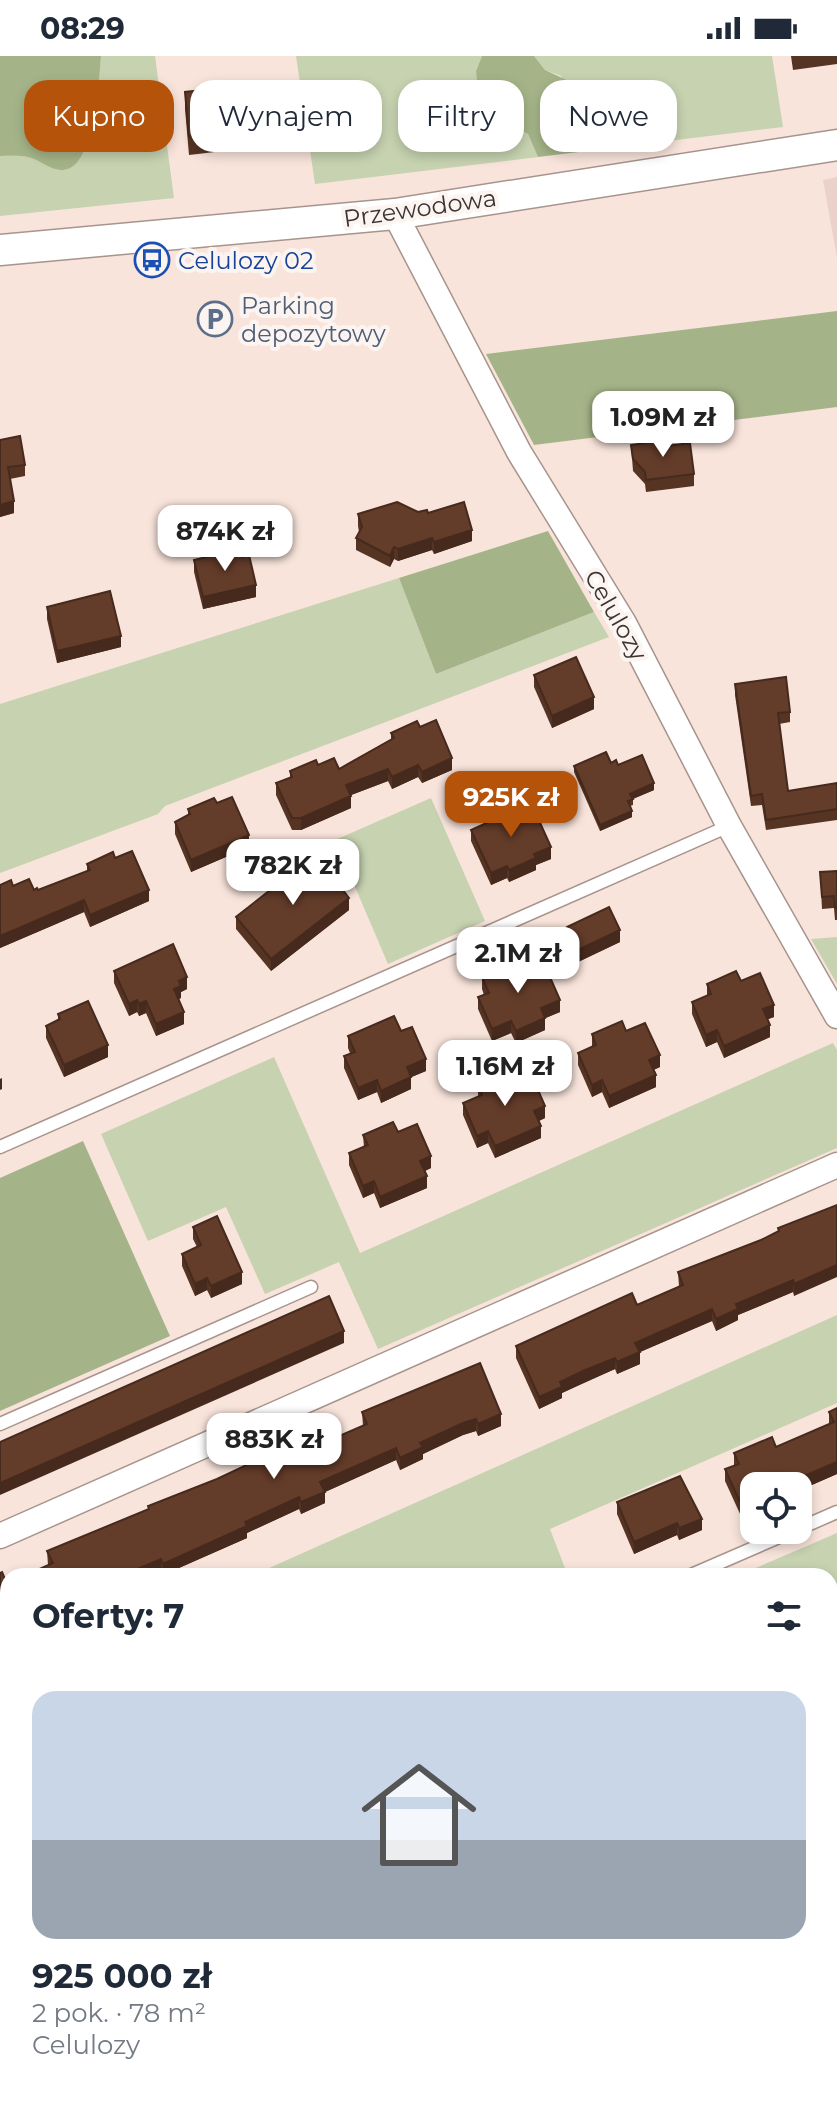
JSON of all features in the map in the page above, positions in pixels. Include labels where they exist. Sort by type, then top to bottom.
[{"type":"street","name":"Przewodowa","points":[[0,250],[395,214],[837,145]]},
{"type":"street","name":"Celulozy","points":[[395,214],[519,452],[624,623],[729,826],[837,1016]]},
{"type":"street","points":[[0,1536],[837,1165]]},
{"type":"lane","points":[[0,1147],[729,826]]},
{"type":"lane","points":[[0,1424],[311,1287]]},
{"type":"lane","points":[[812,1523],[837,1512]]},
{"type":"lane","points":[[707,1568],[763,1544]]},
{"type":"shaded area","points":[[837,177],[837,258],[823,180]]},
{"type":"green space","points":[[0,56],[101,56],[98,80],[24,80],[24,152],[83,152],[72,167],[60,170],[27,157],[0,156]]},
{"type":"green space","points":[[101,56],[155,56],[158,80],[98,80]]},
{"type":"green space","points":[[296,56],[482,56],[476,71],[479,80],[398,80],[398,152],[524,152],[524,132],[528,134],[538,157],[315,184],[310,152],[382,152],[382,80],[300,80]]},
{"type":"green space","points":[[482,56],[534,56],[545,70],[567,80],[540,80],[540,152],[579,152],[538,157],[528,134],[524,132],[524,80],[477,80],[476,71]]},
{"type":"green space","points":[[534,56],[772,56],[783,127],[677,140],[677,80],[563,80],[545,70]]},
{"type":"green space","points":[[83,152],[168,152],[174,198],[0,216],[0,156],[27,157],[60,170],[72,167]]},
{"type":"green space","points":[[837,311],[837,407],[534,445],[486,354]]},
{"type":"green space","points":[[548,531],[594,612],[436,674],[399,578]]},
{"type":"green space","points":[[399,578],[436,674],[594,612],[609,637],[165,806],[158,814],[0,873],[0,704]]},
{"type":"green space","points":[[431,798],[485,921],[388,964],[335,840]]},
{"type":"green space","points":[[837,937],[837,984],[811,939]]},
{"type":"green space","points":[[833,1043],[837,1050],[837,1148],[378,1349],[339,1262],[265,1294],[226,1207],[148,1241],[101,1134],[274,1057],[360,1253]]},
{"type":"green space","points":[[83,1141],[170,1336],[0,1411],[0,1178]]},
{"type":"green space","points":[[837,1315],[837,1403],[550,1529],[565,1568],[269,1568]]},
{"type":"green space","points":[[837,1533],[837,1568],[756,1568]]},
{"type":"building","points":[[190,91],[189,137],[185,92]]},
{"type":"building","points":[[20,436],[25,465],[8,467],[14,501],[0,505],[0,440]]},
{"type":"building","points":[[666,440],[666,446],[690,443],[694,474],[646,480],[645,472],[633,459],[631,445]]},
{"type":"building","points":[[397,502],[418,512],[427,510],[428,513],[464,502],[472,530],[434,542],[432,538],[398,549],[394,547],[390,556],[356,538],[362,527],[358,514]]},
{"type":"building","points":[[240,549],[242,557],[249,555],[256,585],[203,597],[194,560]]},
{"type":"building","points":[[110,591],[121,636],[57,651],[47,607]]},
{"type":"building","points":[[576,657],[594,697],[552,716],[534,675]]},
{"type":"building","points":[[786,677],[790,712],[778,713],[788,791],[837,783],[837,809],[766,820],[762,794],[751,796],[735,684]]},
{"type":"building","points":[[436,720],[452,758],[422,772],[418,765],[392,777],[388,769],[346,785],[351,796],[301,818],[292,818],[276,783],[292,777],[290,771],[316,760],[318,765],[334,758],[339,769],[394,738],[391,733],[417,721],[420,727]]},
{"type":"building","points":[[606,752],[611,763],[616,760],[618,765],[642,755],[654,783],[630,794],[633,799],[628,801],[632,811],[600,825],[574,766]]},
{"type":"building","points":[[232,797],[249,835],[191,860],[175,822],[190,814],[188,809],[214,798],[217,803]]},
{"type":"building","points":[[531,803],[551,847],[534,854],[536,858],[509,870],[507,866],[491,873],[471,830]]},
{"type":"building","points":[[132,851],[149,890],[90,915],[84,900],[0,936],[0,885],[11,880],[13,886],[29,879],[34,890],[38,890],[90,870],[87,864],[113,852],[115,858]]},
{"type":"building","points":[[316,854],[349,898],[271,959],[236,917]]},
{"type":"building","points":[[837,871],[835,908],[834,896],[822,897],[820,872]]},
{"type":"building","points":[[609,907],[620,930],[578,950],[567,927]]},
{"type":"building","points":[[173,944],[187,977],[179,981],[181,986],[174,989],[184,1012],[156,1024],[146,1001],[139,1004],[137,1000],[129,1004],[114,971]]},
{"type":"building","points":[[528,957],[535,972],[546,968],[560,1000],[541,1008],[545,1018],[516,1031],[511,1021],[492,1029],[478,997],[489,993],[482,977]]},
{"type":"building","points":[[736,971],[741,981],[760,973],[774,1005],[763,1009],[770,1025],[724,1046],[717,1030],[706,1035],[692,1002],[711,994],[707,984]]},
{"type":"building","points":[[88,1001],[108,1045],[64,1065],[46,1026],[60,1019],[58,1014]]},
{"type":"building","points":[[394,1016],[401,1031],[412,1027],[426,1059],[407,1067],[411,1077],[381,1091],[377,1080],[358,1088],[344,1056],[355,1052],[348,1036]]},
{"type":"building","points":[[622,1021],[626,1031],[645,1023],[660,1055],[649,1060],[656,1075],[609,1096],[602,1080],[592,1085],[578,1053],[596,1045],[592,1034]]},
{"type":"building","points":[[507,1071],[512,1082],[531,1074],[545,1106],[534,1111],[541,1126],[495,1146],[488,1131],[477,1136],[463,1103],[482,1095],[478,1085]]},
{"type":"building","points":[[393,1122],[398,1132],[417,1124],[431,1156],[420,1161],[427,1176],[380,1197],[374,1181],[363,1186],[349,1153],[368,1145],[363,1135]]},
{"type":"building","points":[[837,1205],[837,1265],[736,1304],[738,1309],[716,1319],[712,1309],[635,1343],[640,1352],[583,1371],[560,1382],[562,1387],[539,1397],[516,1346],[632,1293],[637,1305],[683,1285],[678,1272],[761,1240],[779,1231],[778,1228]]},
{"type":"building","points":[[217,1216],[242,1272],[211,1286],[207,1278],[195,1284],[182,1254],[201,1245],[193,1227]]},
{"type":"building","points":[[329,1296],[344,1331],[0,1483],[0,1442]]},
{"type":"building","points":[[480,1363],[501,1414],[478,1424],[476,1419],[463,1423],[420,1443],[423,1447],[400,1458],[396,1448],[320,1482],[325,1492],[301,1502],[299,1497],[245,1522],[247,1526],[163,1564],[161,1559],[140,1568],[42,1568],[53,1563],[47,1551],[217,1479],[316,1432],[321,1444],[367,1424],[362,1412]]},
{"type":"building","points":[[837,1408],[837,1462],[812,1473],[740,1472],[740,1502],[725,1469],[739,1464],[734,1453],[772,1437],[776,1447],[834,1422],[829,1412]]},
{"type":"building","points":[[680,1476],[702,1519],[679,1528],[677,1523],[634,1542],[617,1502]]},
{"type":"place","name":"Celulozy 02","points":[[152,260]]},
{"type":"place","name":"Parking depozytowy","points":[[215,319]]}]
